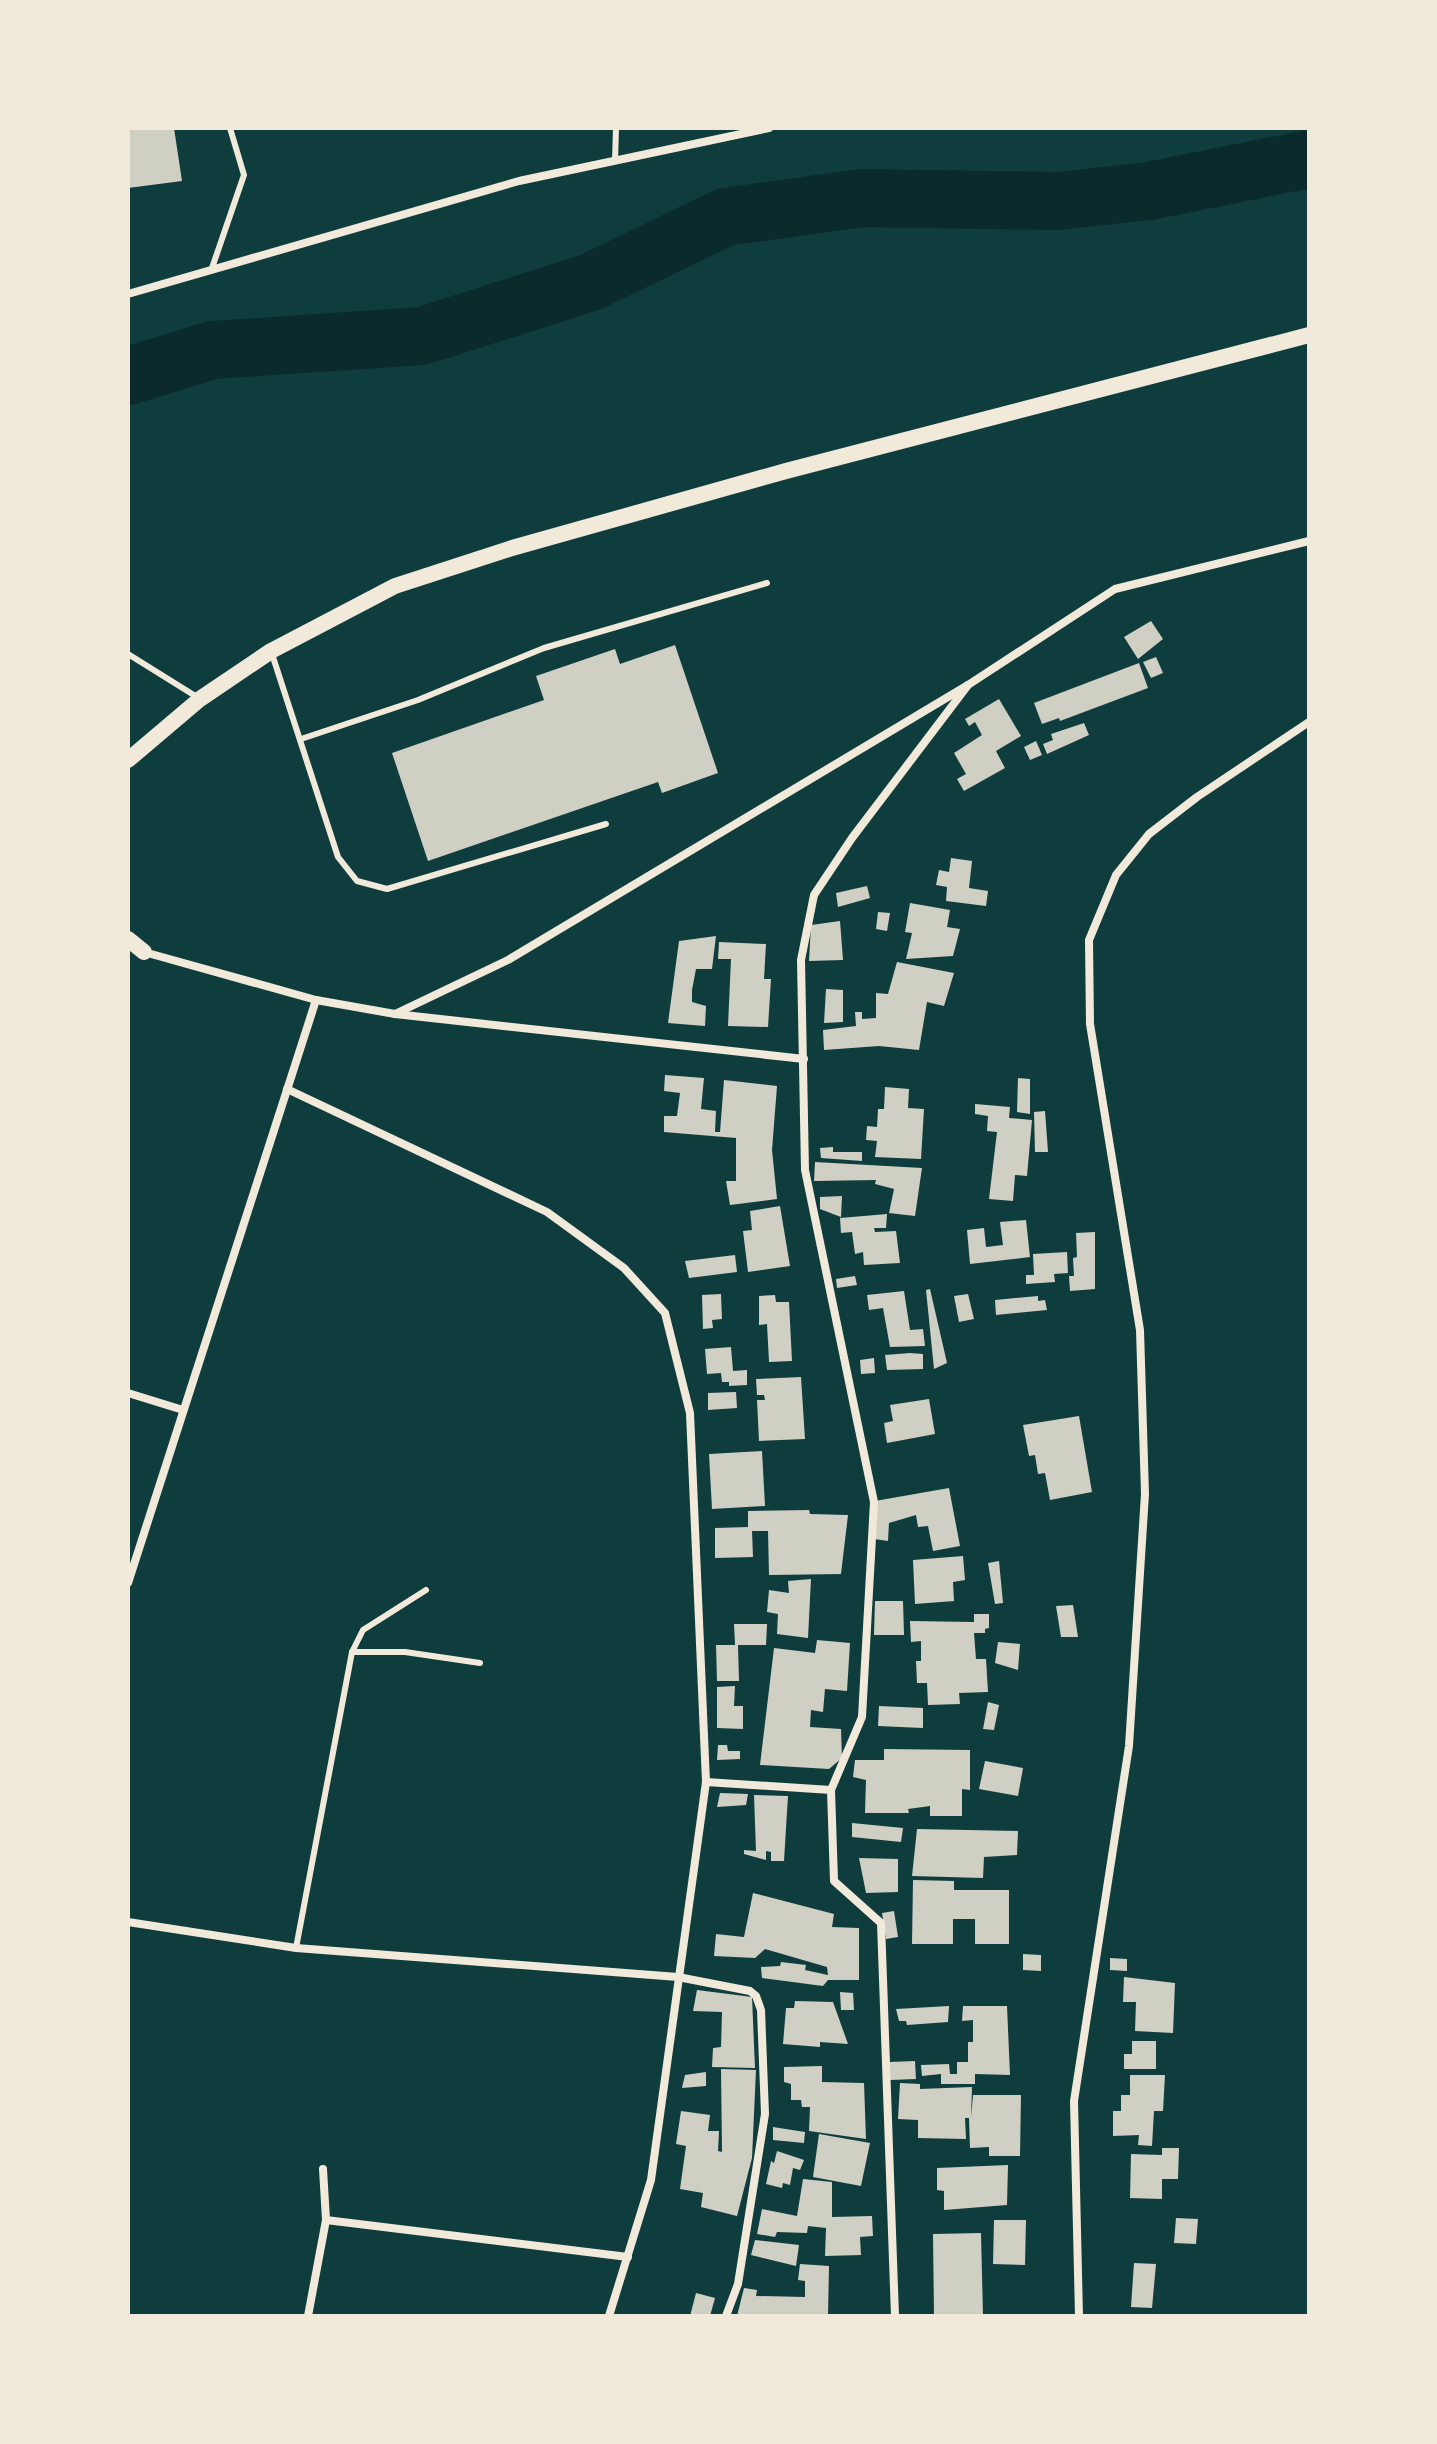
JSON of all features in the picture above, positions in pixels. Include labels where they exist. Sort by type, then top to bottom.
[{"type":"main road","points":[[129,762],[151,738],[200,699],[271,651],[344,610],[395,586],[512,548],[786,471],[1309,335]]},
{"type":"main road","points":[[128,939],[136,949]]},
{"type":"street","points":[[128,294],[519,181],[769,128]]},
{"type":"street","points":[[395,1014],[508,960],[968,685],[1115,589],[1309,541]]},
{"type":"street","points":[[895,2316],[881,1923],[834,1881],[831,1790],[862,1717],[874,1502],[805,1170],[801,960],[814,895],[852,838],[968,685]]},
{"type":"street","points":[[1079,2316],[1074,2101],[1129,1746],[1145,1494],[1140,1330],[1090,1024],[1089,940],[1116,875],[1149,834],[1197,797],[1309,722]]},
{"type":"street","points":[[136,949],[316,1000],[395,1014],[804,1059]]},
{"type":"street","points":[[128,1583],[316,1000]]},
{"type":"street","points":[[287,1089],[547,1212],[624,1268],[665,1313],[690,1413],[706,1782],[651,2180],[609,2316]]},
{"type":"street","points":[[128,1393],[183,1410]]},
{"type":"street","points":[[706,1782],[831,1790]]},
{"type":"street","points":[[128,1922],[296,1948],[678,1977],[743,1988],[756,1996],[761,2010],[765,2114],[738,2284],[726,2316]]},
{"type":"street","points":[[308,2316],[326,2220],[323,2169]]},
{"type":"street","points":[[326,2220],[628,2257]]},
{"type":"lane","points":[[212,268],[244,175],[230,128]]},
{"type":"lane","points":[[615,161],[616,128]]},
{"type":"lane","points":[[301,739],[418,700],[544,648],[767,583]]},
{"type":"lane","points":[[271,651],[338,857],[346,871],[372,888],[403,885],[606,824]]},
{"type":"lane","points":[[128,654],[200,699]]},
{"type":"lane","points":[[296,1948],[352,1652],[363,1630],[426,1590]]},
{"type":"lane","points":[[352,1652],[405,1652],[480,1663]]},
{"type":"building","points":[[128,128],[174,128],[182,181],[128,188]]},
{"type":"building","points":[[1151,621],[1163,639],[1138,659],[1124,637]]},
{"type":"building","points":[[675,645],[718,773],[662,793],[658,782],[428,861],[392,753],[544,700],[536,676],[615,649],[620,664]]},
{"type":"building","points":[[1156,657],[1163,673],[1151,678],[1143,662]]},
{"type":"building","points":[[1139,663],[1148,688],[1060,721],[1059,718],[1042,724],[1034,703]]},
{"type":"building","points":[[999,699],[1021,736],[996,751],[1005,768],[964,791],[957,779],[966,774],[954,753],[982,735],[975,722],[969,726],[965,719]]},
{"type":"building","points":[[1084,723],[1089,735],[1047,754],[1043,744],[1053,740],[1051,734]]},
{"type":"building","points":[[1036,741],[1042,755],[1030,760],[1024,747]]},
{"type":"building","points":[[951,858],[972,861],[969,888],[988,891],[986,906],[946,901],[947,887],[936,885],[939,870],[949,872]]},
{"type":"building","points":[[867,886],[870,898],[838,907],[836,893]]},
{"type":"building","points":[[910,903],[950,910],[947,927],[960,929],[953,956],[906,959],[912,933],[905,932]]},
{"type":"building","points":[[878,912],[890,913],[887,931],[876,929]]},
{"type":"building","points":[[840,921],[843,960],[809,961],[811,925]]},
{"type":"building","points":[[716,936],[712,969],[696,969],[692,990],[692,1002],[706,1006],[705,1026],[668,1023],[679,941]]},
{"type":"building","points":[[719,942],[766,944],[764,979],[771,979],[768,1027],[728,1026],[731,959],[718,959]]},
{"type":"building","points":[[897,962],[954,973],[944,1006],[927,1002],[919,1050],[879,1046],[824,1050],[823,1030],[856,1026],[855,1012],[862,1012],[862,1019],[876,1018],[876,993],[888,994]]},
{"type":"building","points":[[826,989],[843,990],[843,1022],[824,1023]]},
{"type":"building","points":[[665,1075],[704,1078],[701,1109],[716,1111],[715,1132],[720,1132],[724,1080],[777,1086],[772,1150],[777,1199],[730,1205],[726,1181],[736,1181],[736,1138],[664,1132],[664,1116],[677,1116],[680,1093],[664,1091]]},
{"type":"building","points":[[1018,1078],[1030,1079],[1030,1114],[1017,1112]]},
{"type":"building","points":[[885,1087],[909,1089],[908,1108],[924,1109],[921,1159],[875,1157],[877,1141],[866,1140],[867,1126],[877,1127],[878,1109],[884,1109]]},
{"type":"building","points":[[975,1104],[1010,1107],[1009,1118],[1032,1120],[1027,1176],[1015,1175],[1013,1201],[989,1199],[997,1132],[987,1131],[988,1116],[975,1114]]},
{"type":"building","points":[[1045,1111],[1048,1152],[1035,1152],[1034,1112]]},
{"type":"building","points":[[833,1147],[833,1152],[862,1152],[862,1161],[821,1158],[820,1148]]},
{"type":"building","points":[[815,1162],[922,1168],[915,1216],[889,1213],[894,1189],[875,1184],[876,1180],[814,1181]]},
{"type":"building","points":[[842,1196],[841,1217],[820,1209],[820,1197]]},
{"type":"building","points":[[780,1206],[790,1266],[748,1272],[743,1231],[752,1230],[750,1211]]},
{"type":"building","points":[[887,1214],[886,1228],[874,1228],[875,1232],[896,1231],[900,1263],[864,1265],[863,1252],[855,1254],[852,1232],[841,1233],[840,1218]]},
{"type":"building","points":[[1026,1220],[1030,1257],[970,1264],[967,1230],[984,1228],[986,1247],[1003,1245],[1000,1222]]},
{"type":"building","points":[[1095,1232],[1095,1289],[1070,1291],[1069,1276],[1074,1276],[1073,1258],[1077,1257],[1076,1233]]},
{"type":"building","points":[[1067,1252],[1068,1273],[1054,1274],[1055,1282],[1026,1284],[1026,1275],[1034,1275],[1033,1254]]},
{"type":"building","points":[[735,1255],[737,1272],[689,1278],[685,1261]]},
{"type":"building","points":[[855,1276],[857,1285],[837,1288],[836,1279]]},
{"type":"building","points":[[930,1289],[947,1363],[934,1369],[926,1290]]},
{"type":"building","points":[[904,1291],[910,1330],[923,1329],[925,1346],[890,1347],[883,1308],[869,1310],[867,1295]]},
{"type":"building","points":[[721,1294],[722,1319],[712,1320],[713,1328],[703,1329],[702,1295]]},
{"type":"building","points":[[968,1294],[974,1319],[959,1322],[954,1296]]},
{"type":"building","points":[[775,1295],[776,1302],[789,1302],[792,1361],[769,1362],[767,1324],[759,1325],[759,1296]]},
{"type":"building","points":[[1038,1296],[1038,1301],[1045,1300],[1047,1310],[996,1315],[995,1300]]},
{"type":"building","points":[[731,1347],[733,1371],[747,1370],[747,1385],[729,1386],[729,1382],[722,1382],[721,1373],[707,1374],[705,1349]]},
{"type":"building","points":[[923,1354],[923,1369],[887,1370],[885,1355]]},
{"type":"building","points":[[874,1358],[875,1373],[861,1374],[860,1360]]},
{"type":"building","points":[[801,1377],[805,1439],[759,1441],[757,1400],[765,1400],[764,1395],[757,1395],[756,1379]]},
{"type":"building","points":[[736,1392],[737,1408],[708,1410],[708,1393]]},
{"type":"building","points":[[929,1399],[935,1434],[887,1443],[884,1423],[893,1421],[890,1405]]},
{"type":"building","points":[[1079,1416],[1092,1492],[1050,1500],[1045,1473],[1038,1474],[1035,1455],[1029,1456],[1023,1425]]},
{"type":"building","points":[[762,1451],[765,1506],[712,1509],[709,1454]]},
{"type":"building","points":[[949,1488],[960,1546],[933,1551],[928,1526],[918,1527],[916,1515],[889,1523],[888,1541],[874,1539],[875,1501]]},
{"type":"building","points":[[809,1510],[810,1514],[848,1515],[841,1574],[769,1575],[768,1531],[752,1531],[753,1557],[715,1558],[715,1528],[748,1527],[748,1511]]},
{"type":"building","points":[[963,1556],[965,1580],[953,1582],[954,1601],[915,1604],[913,1560]]},
{"type":"building","points":[[999,1561],[1003,1603],[995,1604],[988,1563]]},
{"type":"building","points":[[811,1579],[808,1638],[777,1634],[778,1614],[767,1612],[769,1590],[789,1593],[788,1581]]},
{"type":"building","points":[[875,1601],[903,1601],[904,1635],[874,1635]]},
{"type":"building","points":[[1073,1605],[1078,1637],[1061,1637],[1056,1606]]},
{"type":"building","points":[[974,1614],[989,1614],[989,1628],[985,1629],[985,1633],[974,1633],[976,1659],[986,1659],[988,1692],[959,1693],[960,1704],[928,1705],[927,1683],[917,1683],[916,1661],[921,1661],[921,1641],[911,1642],[910,1621],[974,1622]]},
{"type":"building","points":[[734,1624],[767,1624],[766,1645],[738,1645],[739,1681],[717,1681],[716,1645],[735,1645]]},
{"type":"building","points":[[817,1640],[850,1643],[847,1691],[825,1689],[823,1712],[811,1710],[810,1727],[841,1729],[842,1758],[829,1769],[760,1765],[774,1648],[815,1653]]},
{"type":"building","points":[[998,1642],[1020,1644],[1018,1670],[995,1663]]},
{"type":"building","points":[[735,1686],[734,1706],[743,1706],[743,1729],[717,1728],[717,1687]]},
{"type":"building","points":[[988,1702],[999,1705],[994,1730],[983,1729]]},
{"type":"building","points":[[879,1706],[923,1708],[923,1728],[878,1726]]},
{"type":"building","points":[[718,1745],[727,1745],[728,1751],[740,1751],[740,1759],[717,1760]]},
{"type":"building","points":[[884,1749],[970,1750],[970,1790],[962,1789],[962,1816],[930,1816],[930,1806],[908,1809],[909,1813],[865,1813],[866,1780],[853,1777],[855,1760],[884,1760]]},
{"type":"building","points":[[985,1761],[1023,1768],[1018,1796],[979,1789]]},
{"type":"building","points":[[720,1793],[748,1794],[746,1805],[717,1807]]},
{"type":"building","points":[[754,1795],[788,1796],[784,1861],[771,1861],[771,1852],[766,1851],[766,1860],[744,1854],[744,1850],[756,1851]]},
{"type":"building","points":[[852,1823],[903,1828],[901,1842],[852,1837]]},
{"type":"building","points":[[917,1829],[1018,1831],[1017,1855],[984,1857],[983,1878],[912,1876]]},
{"type":"building","points":[[859,1858],[898,1859],[898,1892],[866,1893]]},
{"type":"building","points":[[913,1880],[954,1881],[954,1890],[1009,1890],[1009,1944],[975,1944],[975,1919],[953,1919],[953,1944],[912,1944]]},
{"type":"building","points":[[753,1893],[834,1914],[832,1927],[859,1928],[859,1980],[828,1980],[823,1986],[762,1978],[761,1967],[780,1966],[781,1962],[806,1965],[805,1970],[828,1975],[827,1967],[765,1949],[755,1958],[714,1956],[716,1934],[744,1937]]},
{"type":"building","points":[[894,1911],[898,1937],[886,1939],[882,1913]]},
{"type":"building","points":[[1023,1954],[1041,1955],[1041,1971],[1023,1970]]},
{"type":"building","points":[[1110,1958],[1127,1959],[1127,1971],[1110,1970]]},
{"type":"building","points":[[1124,1977],[1175,1983],[1173,2033],[1135,2031],[1136,2002],[1123,2002]]},
{"type":"building","points":[[697,1990],[752,1997],[755,2068],[712,2067],[713,2048],[721,2047],[722,2012],[693,2011]]},
{"type":"building","points":[[840,1992],[853,1993],[854,2010],[841,2010]]},
{"type":"building","points":[[795,2001],[833,2002],[848,2044],[820,2042],[820,2047],[783,2044],[786,2008],[794,2008]]},
{"type":"building","points":[[949,2006],[948,2022],[907,2025],[906,2021],[899,2021],[896,2009]]},
{"type":"building","points":[[963,2006],[1007,2006],[1010,2075],[975,2074],[975,2084],[941,2084],[941,2074],[922,2076],[921,2065],[949,2064],[950,2074],[957,2074],[957,2062],[968,2062],[968,2042],[973,2042],[973,2020],[962,2021]]},
{"type":"building","points":[[1132,2041],[1156,2041],[1156,2069],[1124,2069],[1124,2054],[1132,2054]]},
{"type":"building","points":[[915,2061],[916,2079],[890,2080],[889,2062]]},
{"type":"building","points":[[822,2066],[822,2082],[864,2083],[866,2139],[809,2131],[810,2107],[802,2107],[801,2100],[791,2100],[791,2084],[784,2082],[784,2067]]},
{"type":"building","points":[[721,2069],[756,2070],[752,2158],[737,2216],[701,2207],[703,2193],[680,2189],[686,2146],[676,2144],[681,2111],[710,2115],[708,2131],[719,2131],[718,2151],[722,2152]]},
{"type":"building","points":[[706,2072],[706,2086],[682,2088],[685,2075]]},
{"type":"building","points":[[1130,2075],[1165,2075],[1163,2111],[1154,2111],[1152,2146],[1138,2145],[1139,2135],[1113,2136],[1113,2111],[1121,2111],[1121,2095],[1130,2095]]},
{"type":"building","points":[[900,2083],[920,2084],[920,2089],[972,2087],[971,2118],[973,2095],[1021,2095],[1020,2156],[989,2156],[989,2147],[970,2148],[969,2118],[965,2118],[966,2139],[918,2138],[918,2120],[898,2119]]},
{"type":"building","points":[[773,2127],[805,2132],[804,2143],[773,2140]]},
{"type":"building","points":[[819,2134],[870,2143],[861,2186],[813,2177]]},
{"type":"building","points":[[1162,2148],[1179,2148],[1178,2179],[1162,2179],[1162,2199],[1130,2198],[1131,2154],[1162,2155]]},
{"type":"building","points":[[777,2151],[804,2160],[800,2170],[793,2168],[790,2185],[783,2183],[782,2188],[766,2184],[771,2161],[774,2163]]},
{"type":"building","points":[[1008,2165],[1007,2205],[944,2210],[944,2191],[937,2190],[937,2168]]},
{"type":"building","points":[[803,2179],[832,2182],[832,2217],[872,2216],[873,2236],[860,2237],[861,2255],[825,2256],[826,2228],[808,2226],[807,2233],[777,2232],[775,2237],[757,2234],[762,2209],[797,2216]]},
{"type":"building","points":[[1176,2218],[1198,2219],[1196,2244],[1174,2243]]},
{"type":"building","points":[[994,2220],[1026,2220],[1025,2265],[993,2264]]},
{"type":"building","points":[[981,2233],[983,2316],[934,2316],[933,2234]]},
{"type":"building","points":[[755,2240],[799,2245],[796,2266],[751,2255]]},
{"type":"building","points":[[1134,2263],[1156,2264],[1152,2308],[1131,2307]]},
{"type":"building","points":[[800,2264],[829,2266],[828,2316],[737,2316],[744,2288],[757,2290],[756,2296],[805,2297],[805,2281],[798,2280]]},
{"type":"building","points":[[696,2293],[715,2298],[710,2316],[690,2316]]},
{"type":"waterway","points":[[128,376],[213,350],[422,336],[591,282],[725,217],[862,198],[1058,201],[1149,191],[1309,159]]}]
